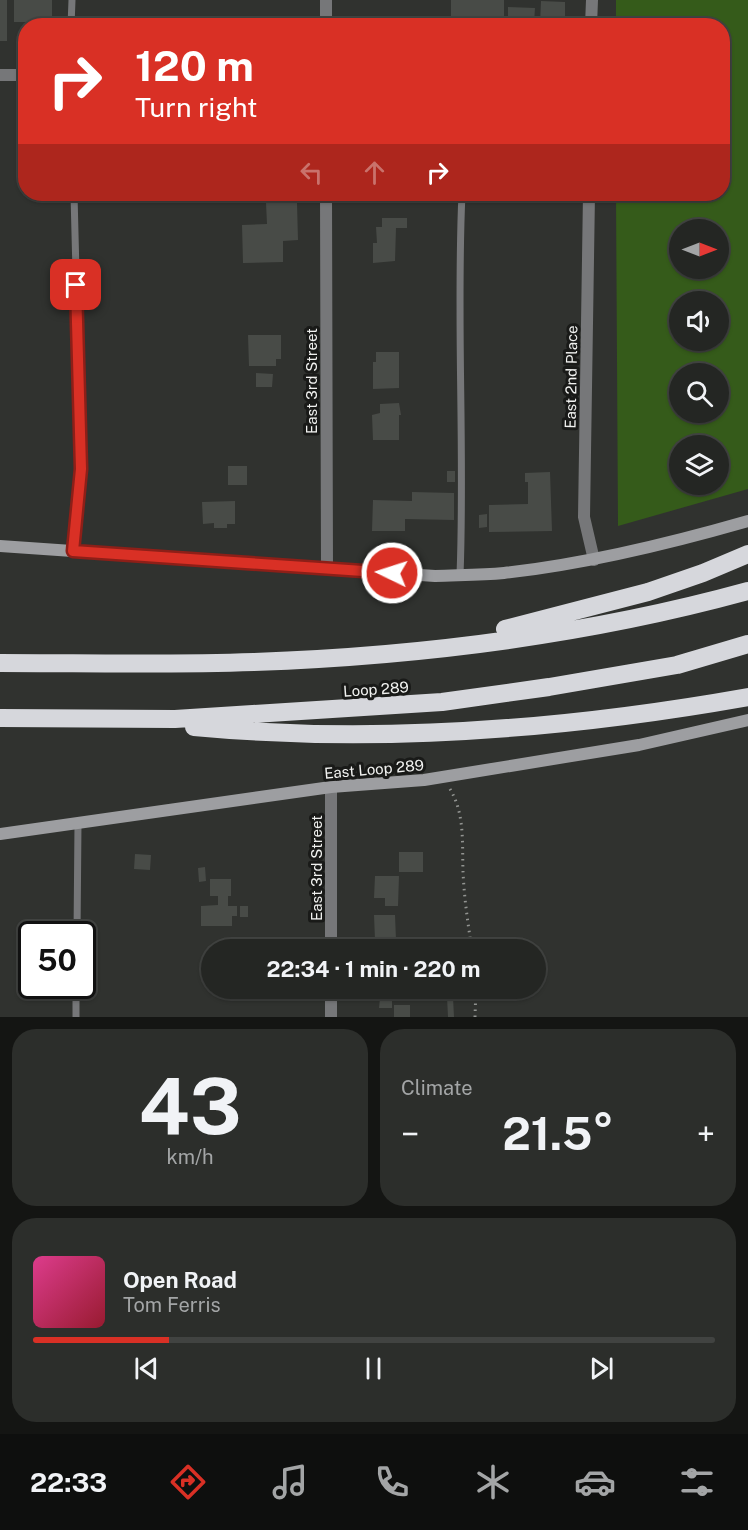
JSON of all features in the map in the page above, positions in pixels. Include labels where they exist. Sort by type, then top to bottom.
[{"type":"highway","points":[[254,662],[390,647],[524,626],[648,591],[703,573],[748,554]]},
{"type":"highway","points":[[0,663],[254,662],[394,653],[516,639],[620,621],[748,591]]},
{"type":"highway","name":"Loop 289","points":[[0,718],[175,719],[442,702],[549,687],[676,665],[748,644]]},
{"type":"highway","points":[[97,718],[237,731],[400,732],[526,726],[627,717],[748,698]]},
{"type":"main road","points":[[0,546],[435,576],[503,573],[594,560],[748,521]]},
{"type":"main road","name":"East Loop 289","points":[[0,834],[331,787],[443,777],[639,745],[748,720]]},
{"type":"street","points":[[326,0],[326,18]]},
{"type":"street","points":[[591,18],[592,0]]},
{"type":"street","points":[[0,75],[18,75]]},
{"type":"street","name":"East 3rd Street","points":[[326,201],[327,569]]},
{"type":"street","name":"East 2nd Place","points":[[589,201],[584,517],[594,560]]},
{"type":"street","name":"East 3rd Street","points":[[331,787],[331,939]]},
{"type":"street","points":[[331,999],[331,1017]]},
{"type":"lane","points":[[71,18],[72,0]]},
{"type":"lane","points":[[73,551],[81,469],[74,201]]},
{"type":"lane","points":[[460,575],[463,441],[459,249],[462,201]]},
{"type":"lane","points":[[77,921],[78,824]]},
{"type":"lane","points":[[76,999],[76,1017]]},
{"type":"path","points":[[443,777],[457,801],[461,820],[465,897],[471,939]]},
{"type":"path","points":[[475,1017],[476,999]]},
{"type":"green space","points":[[616,0],[748,0],[748,489],[729,494],[729,435],[669,435],[669,495],[727,495],[618,526],[616,201],[730,201],[730,18],[616,18]]},
{"type":"building","points":[[0,0],[7,0],[7,41],[0,41]]},
{"type":"building","points":[[14,0],[52,0],[52,18],[18,18],[18,22],[14,22]]},
{"type":"building","points":[[451,0],[504,0],[504,18],[451,18]]},
{"type":"building","points":[[541,1],[565,2],[565,18],[540,18]]},
{"type":"building","points":[[508,7],[535,8],[534,18],[508,18]]},
{"type":"building","points":[[266,203],[297,203],[298,240],[283,241],[283,262],[243,263],[242,225],[267,224]]},
{"type":"building","points":[[382,218],[407,218],[407,228],[396,228],[395,261],[373,263],[373,243],[377,243],[376,227],[382,227]]},
{"type":"building","points":[[248,335],[281,335],[281,359],[276,359],[276,366],[249,366]]},
{"type":"building","points":[[376,352],[399,352],[399,388],[373,389],[373,362],[376,362]]},
{"type":"building","points":[[256,373],[273,374],[272,387],[256,387]]},
{"type":"building","points":[[399,403],[401,415],[399,415],[399,440],[373,440],[372,415],[380,413],[380,404]]},
{"type":"building","points":[[228,466],[247,466],[247,485],[228,485]]},
{"type":"building","points":[[447,471],[455,471],[455,482],[447,482]]},
{"type":"building","points":[[550,472],[552,531],[489,532],[489,505],[528,504],[528,482],[525,482],[525,473]]},
{"type":"building","points":[[412,492],[454,493],[454,520],[405,519],[405,531],[372,531],[373,500],[412,501]]},
{"type":"building","points":[[235,501],[235,524],[227,524],[227,528],[214,528],[214,523],[203,524],[202,502]]},
{"type":"building","points":[[487,514],[487,527],[479,528],[479,515]]},
{"type":"building","points":[[399,852],[423,852],[423,872],[399,872]]},
{"type":"building","points":[[135,854],[151,855],[150,870],[134,869]]},
{"type":"building","points":[[205,867],[206,881],[199,882],[198,868]]},
{"type":"building","points":[[375,876],[399,876],[398,906],[385,906],[385,898],[374,898]]},
{"type":"building","points":[[210,879],[231,879],[231,896],[228,896],[228,906],[237,906],[237,916],[232,916],[232,926],[201,926],[201,906],[218,905],[218,896],[210,896]]},
{"type":"building","points":[[240,906],[248,906],[248,917],[240,917]]},
{"type":"building","points":[[374,915],[395,915],[396,939],[375,939]]},
{"type":"building","points":[[380,999],[392,999],[392,1008],[379,1008]]},
{"type":"building","points":[[447,999],[453,999],[454,1017],[448,1017]]},
{"type":"building","points":[[394,1005],[410,1005],[410,1017],[394,1017]]},
{"type":"route","points":[[76,285],[81,469],[73,551],[392,573]]}]
